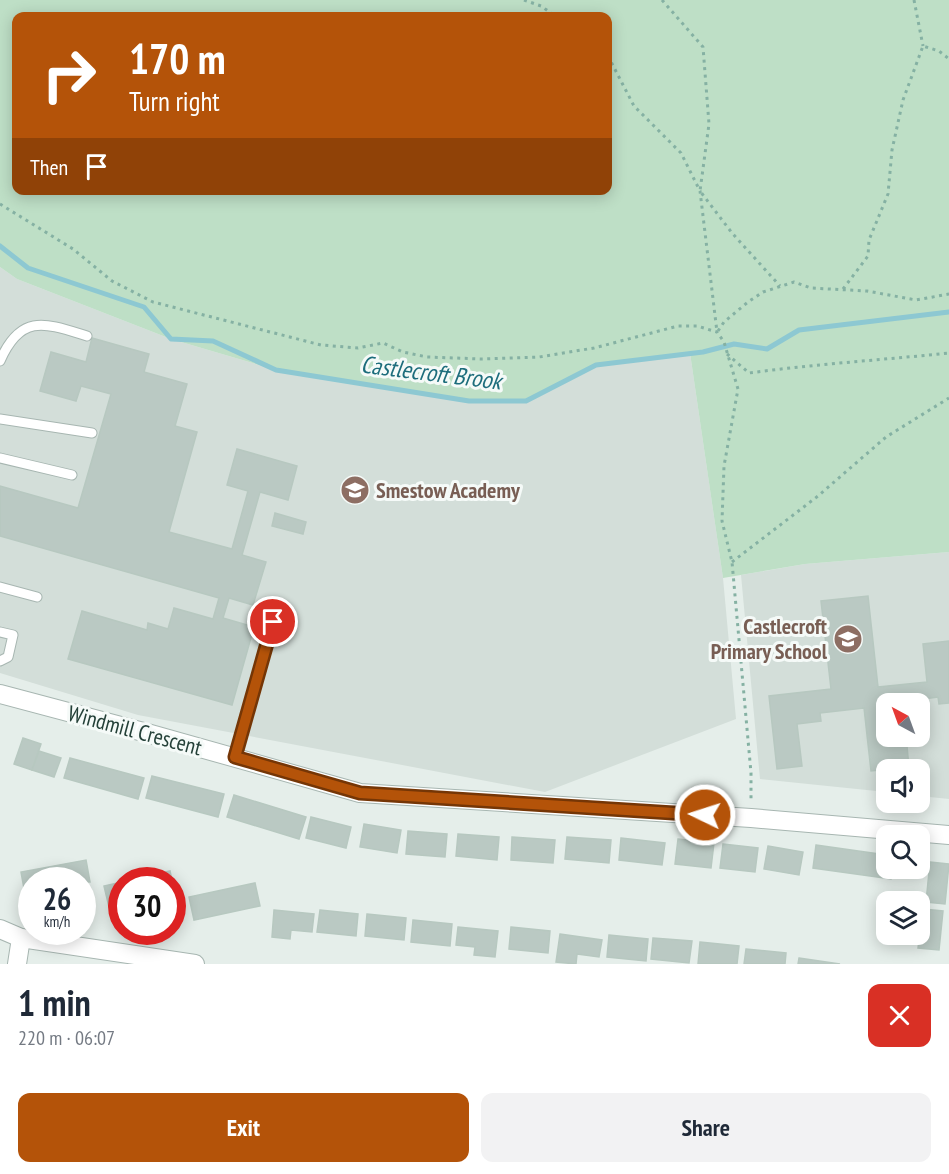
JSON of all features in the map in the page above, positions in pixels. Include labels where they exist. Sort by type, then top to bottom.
[{"type":"street","name":"Windmill Crescent","points":[[0,694],[360,793],[751,818],[949,834]]},
{"type":"street","points":[[0,929],[18,937]]},
{"type":"street","points":[[17,964],[20,945]]},
{"type":"street","points":[[68,945],[195,964]]},
{"type":"lane","points":[[0,361],[14,334],[30,327],[48,323],[87,336]]},
{"type":"lane","points":[[0,419],[92,433]]},
{"type":"lane","points":[[0,458],[72,475]]},
{"type":"lane","points":[[0,587],[37,597]]},
{"type":"lane","points":[[235,757],[273,622]]},
{"type":"lane","points":[[0,632],[13,635],[14,639],[8,657],[0,661]]},
{"type":"path","points":[[524,0],[541,6],[549,12]]},
{"type":"path","points":[[662,0],[703,47],[709,124],[700,191],[717,332],[724,342],[725,353],[738,389],[724,466],[722,521],[732,562],[751,773],[751,818]]},
{"type":"path","points":[[843,289],[868,256],[869,240],[888,194],[892,150],[903,100],[923,46],[914,0]]},
{"type":"path","points":[[923,46],[939,51],[949,59]]},
{"type":"path","points":[[612,59],[634,106],[681,153],[700,191],[732,233],[780,286]]},
{"type":"path","points":[[0,204],[73,249],[112,281],[153,302],[321,345],[358,348],[383,343],[402,352],[427,357],[482,359],[539,357],[594,348],[678,326],[697,326],[717,332]]},
{"type":"path","points":[[717,332],[724,322],[748,302],[780,286],[794,282],[811,288],[843,289],[916,300],[949,294]]},
{"type":"path","points":[[725,353],[749,373],[817,364],[846,364],[949,353]]},
{"type":"path","points":[[732,562],[818,496],[886,437],[949,398]]},
{"type":"shaded area","name":"Smestow Academy","points":[[0,267],[17,279],[171,339],[276,370],[469,401],[526,401],[596,365],[690,353],[723,578],[736,719],[545,792],[138,715],[0,673]]},
{"type":"shaded area","name":"Castlecroft Primary School","points":[[949,552],[949,799],[930,797],[930,759],[876,759],[876,791],[760,779],[741,575],[805,564]]},
{"type":"green space","points":[[0,0],[949,0],[949,552],[805,564],[723,578],[690,353],[596,365],[526,401],[469,401],[276,370],[171,339],[17,279],[0,267]]},
{"type":"building","points":[[92,338],[149,354],[144,372],[187,384],[175,426],[197,432],[169,532],[232,549],[248,491],[227,485],[237,449],[297,466],[288,500],[260,492],[242,555],[266,562],[253,605],[229,598],[223,618],[254,627],[232,705],[68,659],[82,611],[147,630],[148,623],[168,629],[174,608],[213,619],[219,598],[0,536],[0,486],[78,508],[111,394],[81,386],[76,401],[40,391],[51,352],[86,362]]},
{"type":"building","points":[[275,513],[306,522],[303,534],[272,526]]},
{"type":"building","points":[[868,596],[878,687],[927,682],[923,644],[949,641],[949,703],[939,704],[938,697],[930,698],[930,693],[876,693],[876,747],[907,747],[908,759],[876,759],[876,770],[871,771],[864,708],[820,713],[821,721],[797,724],[802,766],[777,769],[769,696],[831,689],[821,601]]},
{"type":"building","points":[[23,738],[41,744],[32,770],[14,764]]},
{"type":"building","points":[[39,751],[61,758],[54,777],[32,770]]},
{"type":"building","points":[[70,758],[144,778],[138,799],[64,778]]},
{"type":"building","points":[[152,776],[224,794],[218,817],[146,798]]},
{"type":"building","points":[[234,795],[306,817],[299,839],[227,817]]},
{"type":"building","points":[[311,817],[351,827],[346,848],[306,838]]},
{"type":"building","points":[[364,824],[401,830],[397,853],[360,847]]},
{"type":"building","points":[[408,831],[447,834],[445,857],[406,854]]},
{"type":"building","points":[[458,834],[499,837],[497,860],[456,856]]},
{"type":"building","points":[[512,837],[555,840],[553,863],[511,860]]},
{"type":"building","points":[[567,837],[611,840],[609,863],[565,859]]},
{"type":"building","points":[[621,838],[665,843],[662,865],[619,860]]},
{"type":"building","points":[[678,839],[714,843],[711,868],[675,864]]},
{"type":"building","points":[[723,844],[758,848],[755,872],[720,868]]},
{"type":"building","points":[[816,845],[876,854],[876,877],[813,868]]},
{"type":"building","points":[[768,846],[803,852],[799,875],[764,869]]},
{"type":"building","points":[[86,860],[87,867],[48,867]]},
{"type":"building","points":[[930,862],[949,864],[945,904],[930,902],[930,891],[927,891]]},
{"type":"building","points":[[255,883],[260,906],[194,920],[189,897]]},
{"type":"building","points":[[108,885],[108,903],[104,886]]},
{"type":"building","points":[[274,910],[314,914],[312,932],[291,930],[290,939],[272,937]]},
{"type":"building","points":[[320,910],[358,914],[356,936],[317,932]]},
{"type":"building","points":[[930,910],[943,911],[939,950],[918,948],[918,945],[930,945]]},
{"type":"building","points":[[367,914],[406,918],[404,940],[365,936]]},
{"type":"building","points":[[413,920],[452,924],[450,946],[411,942]]},
{"type":"building","points":[[458,927],[498,931],[495,957],[474,955],[475,947],[456,945]]},
{"type":"building","points":[[511,927],[550,931],[548,953],[509,949]]},
{"type":"building","points":[[560,934],[602,940],[599,957],[577,954],[576,964],[556,962]]},
{"type":"building","points":[[609,935],[648,939],[646,961],[607,957]]},
{"type":"building","points":[[653,938],[692,941],[689,963],[651,959]]},
{"type":"building","points":[[700,942],[739,946],[737,964],[698,964]]},
{"type":"building","points":[[746,949],[786,953],[785,964],[744,964]]},
{"type":"building","points":[[799,958],[840,964],[798,964]]},
{"type":"waterway","name":"Castlecroft Brook","points":[[0,246],[28,268],[144,307],[171,339],[213,341],[276,370],[469,401],[526,401],[596,365],[703,352],[734,344],[767,349],[799,330],[949,312]]},
{"type":"place","name":"Smestow Academy","points":[[355,490]]},
{"type":"place","name":"Castlecroft Primary School","points":[[848,639]]},
{"type":"route","points":[[273,622],[235,757],[360,793],[705,815]]}]
